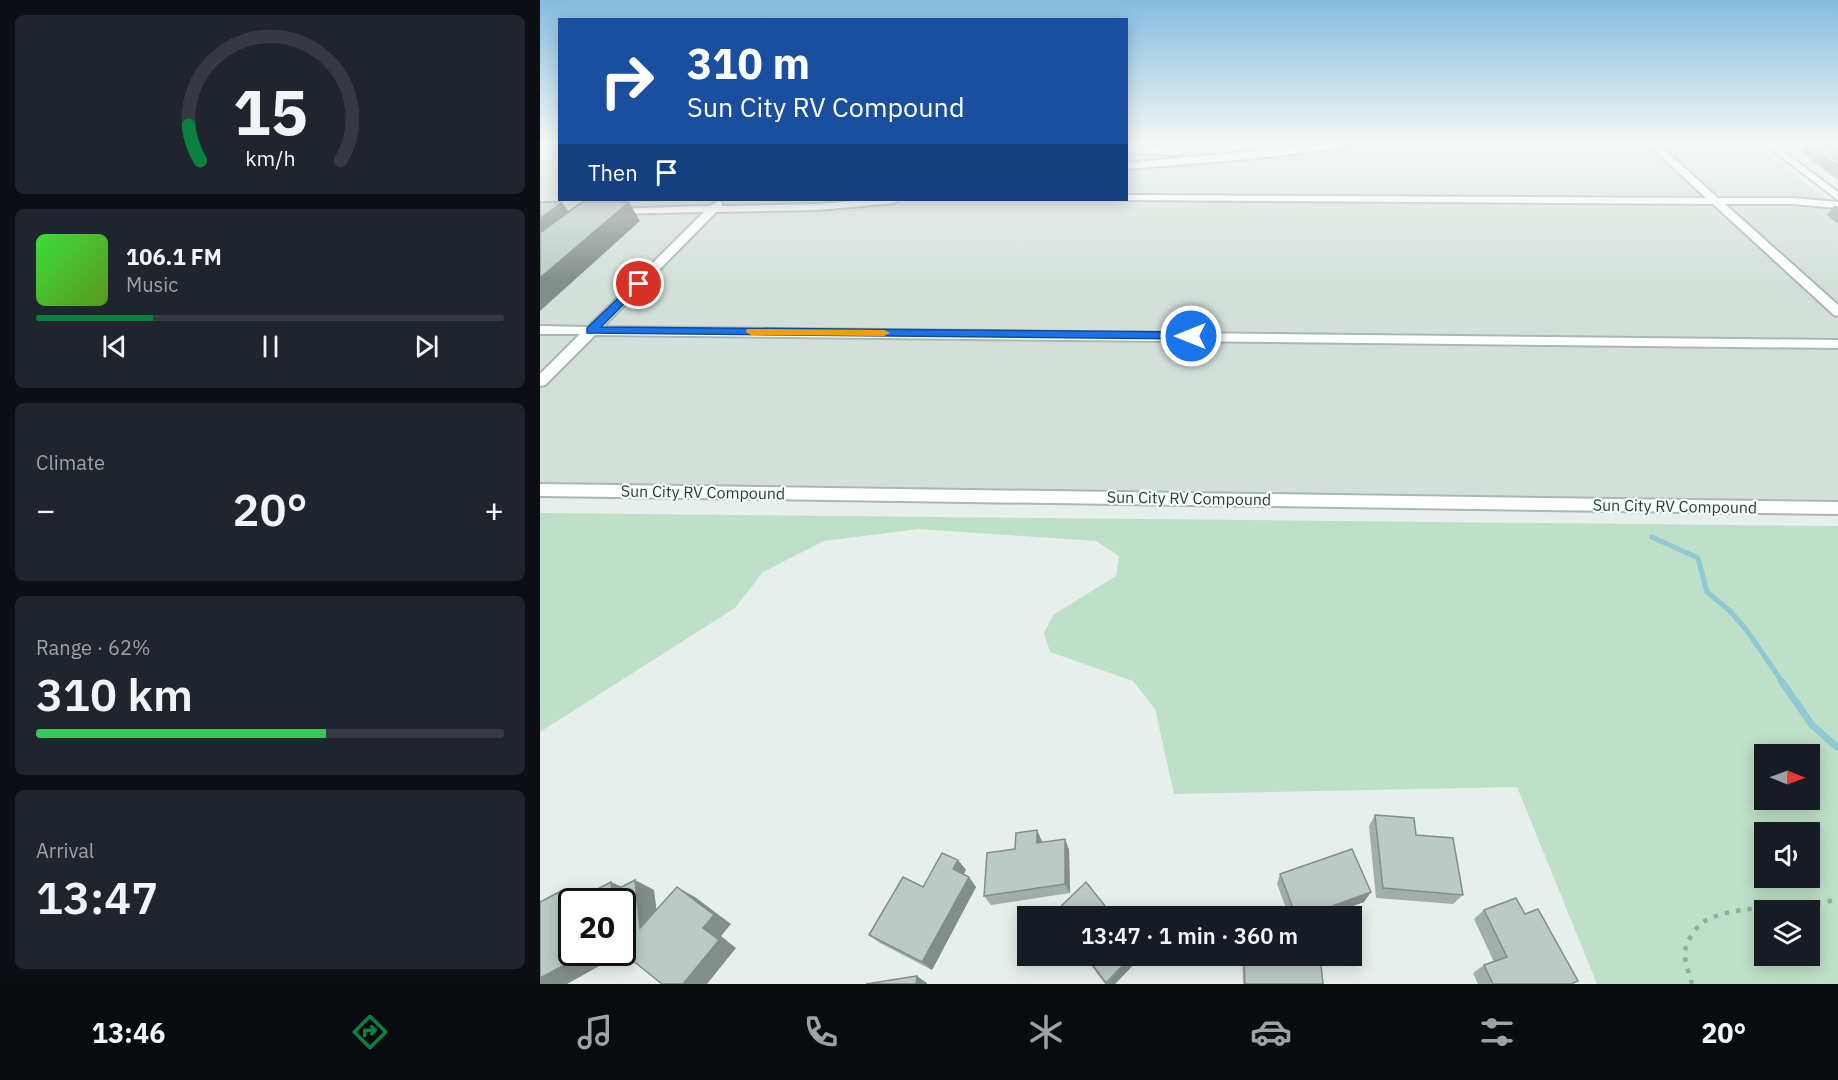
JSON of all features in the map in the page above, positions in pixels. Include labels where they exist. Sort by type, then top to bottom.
[{"type":"street","points":[[1706,191],[1838,312]]},
{"type":"street","points":[[1793,201],[1801,196],[1834,193]]},
{"type":"street","points":[[1128,198],[1793,201],[1838,205]]},
{"type":"street","points":[[652,210],[663,201]]},
{"type":"street","points":[[745,208],[752,201]]},
{"type":"street","points":[[604,211],[652,210],[718,204],[745,208],[818,207],[883,201]]},
{"type":"street","points":[[540,382],[718,204]]},
{"type":"street","points":[[540,330],[1838,344]]},
{"type":"street","name":"Sun City RV Compound","points":[[540,490],[1838,508]]},
{"type":"path","points":[[1692,984],[1684,952],[1692,934],[1707,919],[1735,912],[1820,904],[1838,899]]},
{"type":"shaded area","points":[[540,191],[558,191],[558,201],[1128,201],[1128,191],[1816,191],[1838,208],[1838,301],[1836,302],[1838,304],[1838,515],[540,496]]},
{"type":"green space","points":[[540,513],[1838,526],[1838,984],[1597,984],[1517,787],[1174,794],[1155,709],[1133,681],[1050,652],[1044,633],[1053,615],[1116,576],[1119,556],[1096,541],[919,529],[824,541],[763,572],[735,608],[540,732]]},
{"type":"building","points":[[540,202],[562,202],[540,219]]},
{"type":"building","points":[[582,202],[629,202],[540,278],[540,233]]},
{"type":"building","points":[[1375,815],[1414,818],[1416,835],[1453,838],[1463,895],[1383,888]]},
{"type":"building","points":[[1037,830],[1037,843],[1065,839],[1065,884],[984,896],[987,853],[1015,849],[1016,833]]},
{"type":"building","points":[[1352,849],[1371,892],[1332,906],[1292,906],[1280,874]]},
{"type":"building","points":[[942,853],[958,860],[953,869],[969,877],[922,962],[869,935],[903,877],[923,887]]},
{"type":"building","points":[[635,880],[636,888],[620,888]]},
{"type":"building","points":[[611,882],[612,888],[600,888]]},
{"type":"building","points":[[1086,882],[1105,906],[1061,906]]},
{"type":"building","points":[[677,887],[714,915],[703,928],[719,940],[683,984],[662,984],[636,963],[636,890],[640,928]]},
{"type":"building","points":[[558,893],[558,966],[562,966],[540,978],[540,902]]},
{"type":"building","points":[[1516,898],[1525,914],[1538,909],[1578,981],[1571,984],[1493,984],[1484,965],[1507,957],[1484,910]]},
{"type":"building","points":[[1093,966],[1122,966],[1106,983]]},
{"type":"building","points":[[1244,966],[1321,966],[1323,984],[1245,984]]},
{"type":"building","points":[[917,976],[916,984],[866,984]]},
{"type":"waterway","points":[[1652,537],[1698,558],[1707,592],[1730,611],[1748,632],[1783,683]]},
{"type":"waterway","points":[[1782,682],[1812,725],[1838,748]]},
{"type":"slow traffic","points":[[751,332],[884,333]]},
{"type":"route","points":[[639,284],[591,330],[1191,336]]}]
